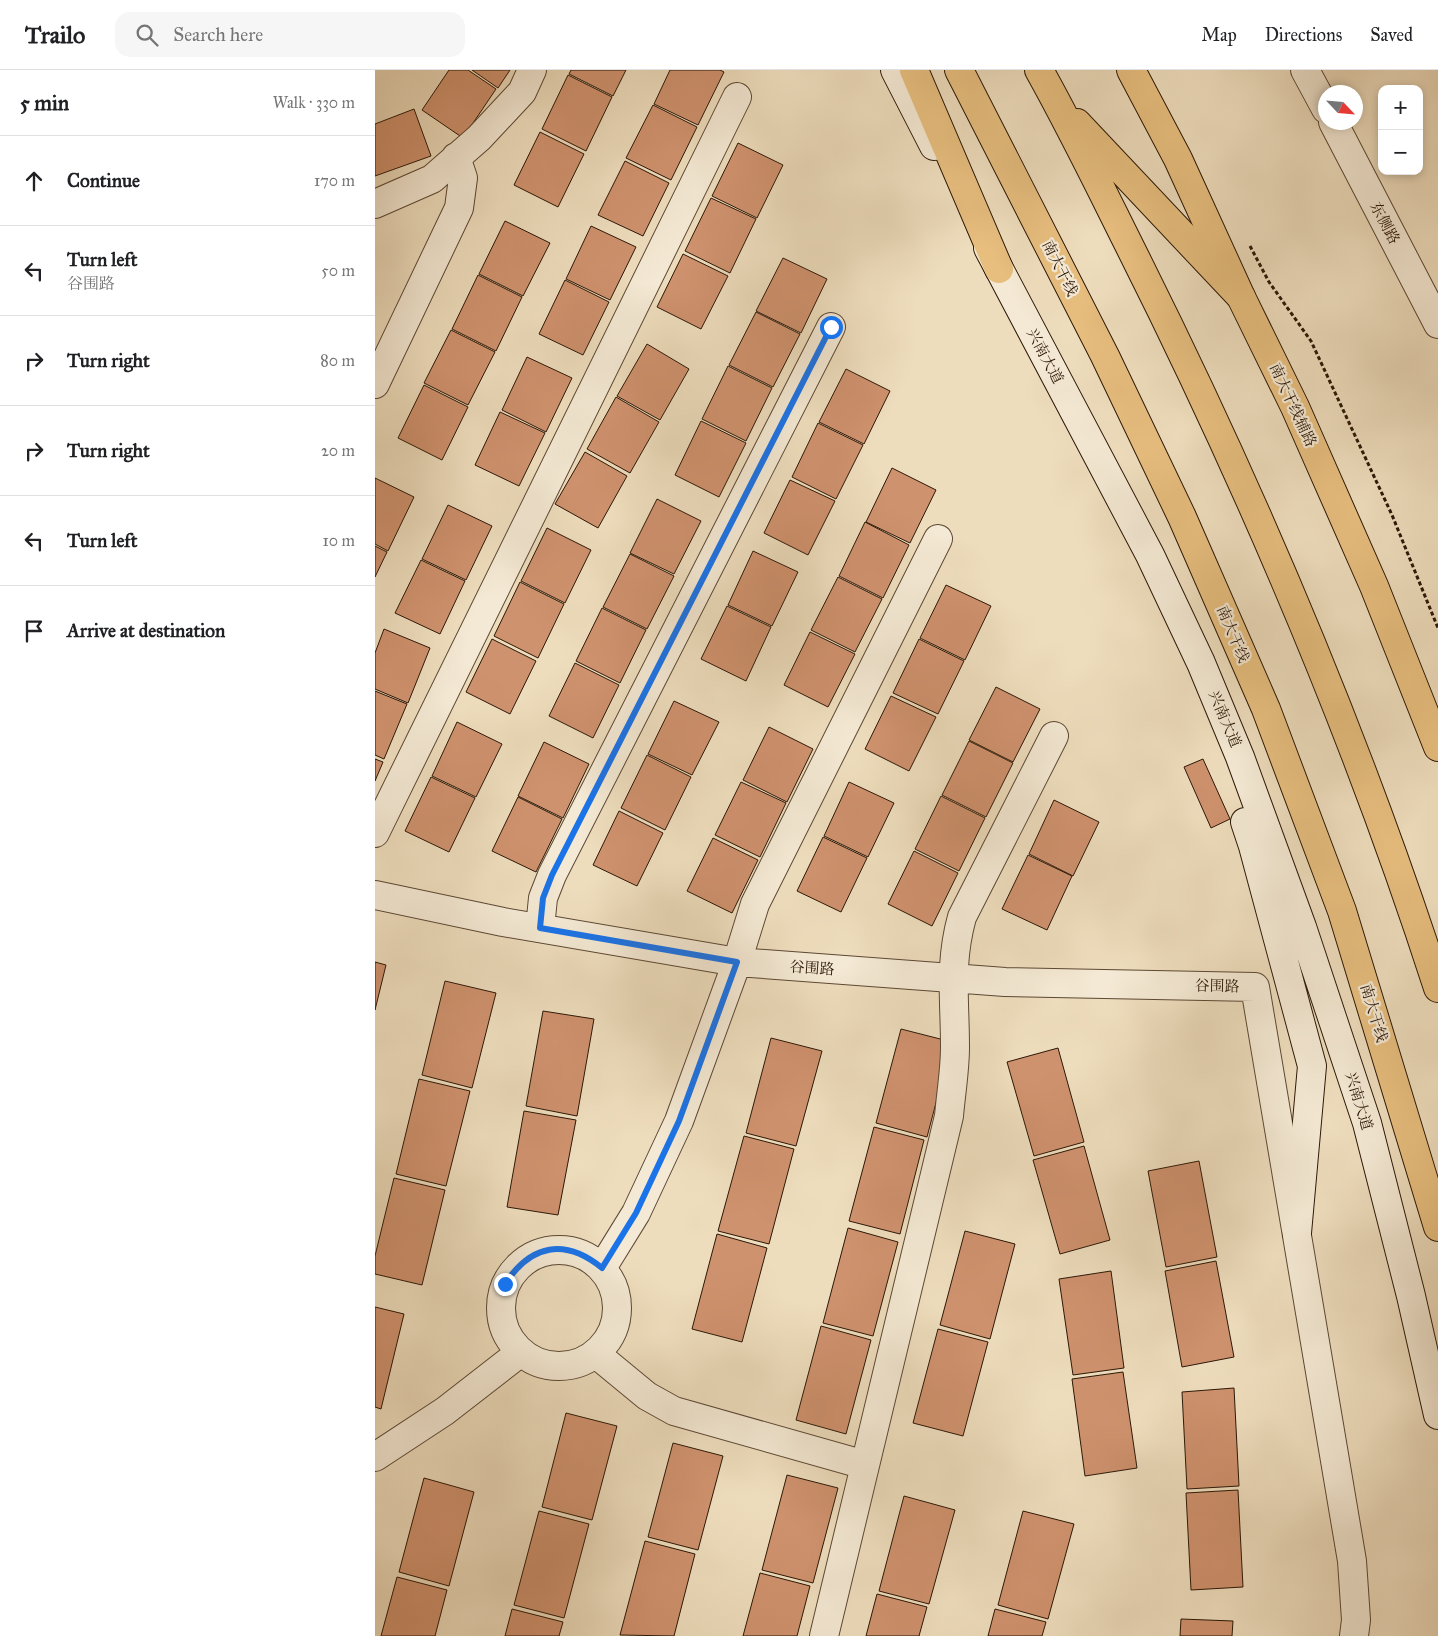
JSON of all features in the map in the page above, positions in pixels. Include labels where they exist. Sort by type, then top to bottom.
[{"type":"main road","points":[[914,70],[999,269]]},
{"type":"main road","name":"南大干线","points":[[959,70],[1100,347],[1174,499],[1266,709],[1343,911],[1438,1226]]},
{"type":"main road","points":[[1039,70],[1057,101],[1173,333],[1242,480],[1327,680],[1402,877],[1438,988]]},
{"type":"main road","name":"南大干线辅路","points":[[1131,70],[1178,159],[1241,297],[1295,407],[1342,512],[1414,683],[1438,747]]},
{"type":"main road","points":[[1057,101],[1241,297]]},
{"type":"street","points":[[375,204],[432,179],[479,138],[521,92],[532,70]]},
{"type":"street","name":"兴南大道","points":[[895,70],[1150,555],[1201,663],[1240,757],[1302,927],[1367,1123],[1411,1296],[1438,1415]]},
{"type":"street","points":[[1305,70],[1318,95]]},
{"type":"street","points":[[375,833],[379,821],[737,98]]},
{"type":"street","name":"东侧路","points":[[1337,130],[1438,324]]},
{"type":"street","points":[[375,384],[459,208],[463,178],[456,157]]},
{"type":"street","points":[[540,928],[543,898],[552,875],[831,327]]},
{"type":"street","points":[[602,1268],[636,1213],[679,1121],[737,962],[755,904],[938,539]]},
{"type":"street","points":[[1150,555],[1253,846],[1312,1066],[1297,1233],[1352,1560],[1356,1620],[1354,1636]]},
{"type":"street","points":[[824,1636],[949,1116],[955,1048],[952,978],[955,942],[962,917],[1054,736]]},
{"type":"street","name":"谷围路","points":[[375,895],[540,928],[737,962],[1005,982],[1255,987],[1297,1233]]},
{"type":"street","points":[[567,1249],[586,1255],[602,1268],[613,1284],[617,1304],[615,1324],[606,1342],[596,1354],[573,1364],[555,1366],[537,1362],[521,1352],[509,1338],[502,1321],[501,1303],[505,1284],[515,1269],[529,1256],[547,1250],[567,1249]]},
{"type":"street","points":[[375,1457],[445,1411],[521,1352]]},
{"type":"street","points":[[596,1354],[647,1396],[673,1411],[865,1466]]},
{"type":"path","points":[[1246,238],[1269,282],[1311,341],[1392,515],[1438,628]]},
{"type":"building","points":[[449,70],[468,70],[496,89],[463,138],[422,110]]},
{"type":"building","points":[[472,70],[510,70],[498,88]]},
{"type":"building","points":[[571,70],[626,70],[613,96],[569,74]]},
{"type":"building","points":[[670,70],[720,70],[724,72],[698,125],[654,104]]},
{"type":"building","points":[[568,75],[612,97],[586,151],[542,129]]},
{"type":"building","points":[[653,105],[697,127],[671,180],[626,158]]},
{"type":"building","points":[[414,109],[431,156],[375,176],[375,124]]},
{"type":"building","points":[[540,132],[584,154],[558,207],[514,185]]},
{"type":"building","points":[[738,143],[783,165],[757,218],[712,196]]},
{"type":"building","points":[[625,161],[669,183],[643,236],[598,215]]},
{"type":"building","points":[[711,198],[756,219],[730,273],[685,251]]},
{"type":"building","points":[[505,221],[550,243],[523,296],[479,274]]},
{"type":"building","points":[[591,226],[636,247],[610,300],[566,279]]},
{"type":"building","points":[[683,254],[728,276],[701,329],[657,307]]},
{"type":"building","points":[[783,258],[827,279],[801,333],[756,311]]},
{"type":"building","points":[[478,275],[522,297],[496,351],[452,329]]},
{"type":"building","points":[[565,280],[609,302],[583,355],[539,334]]},
{"type":"building","points":[[756,312],[800,334],[773,387],[729,365]]},
{"type":"building","points":[[451,330],[495,352],[468,405],[424,383]]},
{"type":"building","points":[[647,344],[689,369],[660,420],[617,396]]},
{"type":"building","points":[[527,357],[572,378],[546,432],[502,410]]},
{"type":"building","points":[[728,366],[772,388],[746,441],[702,419]]},
{"type":"building","points":[[846,369],[890,391],[864,444],[819,422]]},
{"type":"building","points":[[424,385],[468,407],[442,460],[398,438]]},
{"type":"building","points":[[616,397],[659,422],[630,473],[587,449]]},
{"type":"building","points":[[500,412],[545,433],[519,486],[475,465]]},
{"type":"building","points":[[701,421],[746,443],[719,497],[675,475]]},
{"type":"building","points":[[818,423],[863,445],[836,499],[792,477]]},
{"type":"building","points":[[585,452],[627,476],[598,528],[555,504]]},
{"type":"building","points":[[892,468],[936,490],[910,543],[866,522]]},
{"type":"building","points":[[375,478],[414,497],[388,551],[375,544]]},
{"type":"building","points":[[790,480],[835,501],[808,555],[764,533]]},
{"type":"building","points":[[657,499],[701,521],[674,574],[630,553]]},
{"type":"building","points":[[448,505],[492,526],[466,580],[422,559]]},
{"type":"building","points":[[865,522],[909,545],[883,598],[839,576]]},
{"type":"building","points":[[547,528],[591,550],[565,603],[521,581]]},
{"type":"building","points":[[375,546],[387,552],[375,577]]},
{"type":"building","points":[[753,551],[798,572],[772,626],[728,605]]},
{"type":"building","points":[[630,554],[674,576],[647,629],[603,607]]},
{"type":"building","points":[[421,560],[465,581],[440,634],[395,613]]},
{"type":"building","points":[[838,577],[882,599],[855,652],[811,630]]},
{"type":"building","points":[[520,582],[564,604],[538,658],[494,636]]},
{"type":"building","points":[[946,585],[991,606],[965,660],[920,638]]},
{"type":"building","points":[[727,606],[771,627],[746,681],[701,659]]},
{"type":"building","points":[[602,608],[646,630],[620,683],[576,661]]},
{"type":"building","points":[[384,629],[430,648],[408,703],[375,689],[375,653]]},
{"type":"building","points":[[810,632],[855,654],[828,707],[784,685]]},
{"type":"building","points":[[492,639],[536,661],[510,714],[466,692]]},
{"type":"building","points":[[919,639],[964,661],[938,714],[893,693]]},
{"type":"building","points":[[575,663],[619,685],[593,738],[549,716]]},
{"type":"building","points":[[996,687],[1040,709],[1013,762],[969,740]]},
{"type":"building","points":[[375,691],[407,704],[384,759],[375,755]]},
{"type":"building","points":[[891,696],[936,717],[909,771],[865,749]]},
{"type":"building","points":[[674,701],[719,722],[692,775],[648,754]]},
{"type":"building","points":[[457,722],[502,744],[476,797],[432,776]]},
{"type":"building","points":[[769,727],[813,749],[787,802],[743,780]]},
{"type":"building","points":[[969,741],[1013,763],[986,817],[942,795]]},
{"type":"building","points":[[544,742],[589,764],[563,818],[518,796]]},
{"type":"building","points":[[647,755],[691,777],[665,830],[621,808]]},
{"type":"building","points":[[375,759],[383,762],[375,781]]},
{"type":"building","points":[[1203,759],[1230,819],[1211,828],[1184,767]]},
{"type":"building","points":[[431,777],[475,798],[449,852],[405,831]]},
{"type":"building","points":[[741,782],[786,803],[760,857],[715,835]]},
{"type":"building","points":[[849,782],[894,803],[868,857],[824,836]]},
{"type":"building","points":[[941,796],[985,818],[959,871],[915,849]]},
{"type":"building","points":[[518,797],[562,819],[536,872],[492,851]]},
{"type":"building","points":[[1054,800],[1099,822],[1073,876],[1029,854]]},
{"type":"building","points":[[619,811],[663,833],[637,886],[593,865]]},
{"type":"building","points":[[823,837],[867,858],[841,912],[797,891]]},
{"type":"building","points":[[713,838],[758,860],[732,913],[687,891]]},
{"type":"building","points":[[914,851],[958,873],[932,926],[888,904]]},
{"type":"building","points":[[1028,855],[1072,876],[1047,930],[1002,909]]},
{"type":"building","points":[[375,962],[386,965],[375,1010]]},
{"type":"building","points":[[445,981],[496,993],[472,1088],[422,1075]]},
{"type":"building","points":[[543,1011],[594,1019],[577,1116],[526,1106]]},
{"type":"building","points":[[901,1029],[952,1042],[927,1137],[876,1123]]},
{"type":"building","points":[[771,1038],[822,1051],[796,1146],[746,1133]]},
{"type":"building","points":[[1058,1048],[1084,1142],[1034,1156],[1007,1062]]},
{"type":"building","points":[[419,1079],[470,1091],[446,1186],[396,1174]]},
{"type":"building","points":[[524,1111],[576,1120],[558,1215],[507,1207]]},
{"type":"building","points":[[874,1127],[924,1140],[900,1234],[849,1221]]},
{"type":"building","points":[[744,1136],[794,1149],[769,1244],[718,1231]]},
{"type":"building","points":[[1084,1146],[1110,1240],[1060,1254],[1033,1160]]},
{"type":"building","points":[[1199,1161],[1217,1257],[1166,1267],[1148,1171]]},
{"type":"building","points":[[394,1178],[445,1190],[422,1285],[375,1274],[375,1256]]},
{"type":"building","points":[[848,1228],[898,1242],[873,1336],[823,1323]]},
{"type":"building","points":[[965,1231],[1015,1244],[990,1339],[940,1325]]},
{"type":"building","points":[[717,1234],[767,1248],[742,1342],[692,1329]]},
{"type":"building","points":[[1216,1261],[1234,1357],[1182,1367],[1165,1271]]},
{"type":"building","points":[[1111,1271],[1124,1368],[1073,1375],[1059,1279]]},
{"type":"building","points":[[375,1307],[404,1314],[381,1409],[375,1407]]},
{"type":"building","points":[[821,1326],[871,1340],[846,1434],[796,1420]]},
{"type":"building","points":[[938,1329],[988,1342],[963,1436],[913,1423]]},
{"type":"building","points":[[1123,1372],[1137,1468],[1085,1476],[1072,1379]]},
{"type":"building","points":[[1234,1388],[1239,1486],[1187,1489],[1182,1392]]},
{"type":"building","points":[[566,1413],[617,1426],[592,1520],[542,1507]]},
{"type":"building","points":[[673,1443],[723,1456],[698,1550],[648,1537]]},
{"type":"building","points":[[787,1475],[838,1488],[813,1583],[762,1570]]},
{"type":"building","points":[[424,1478],[474,1492],[449,1586],[399,1572]]},
{"type":"building","points":[[1238,1490],[1243,1587],[1191,1590],[1186,1493]]},
{"type":"building","points":[[904,1496],[955,1510],[929,1604],[879,1591]]},
{"type":"building","points":[[539,1511],[589,1524],[564,1618],[514,1605]]},
{"type":"building","points":[[1023,1511],[1074,1524],[1048,1619],[998,1605]]},
{"type":"building","points":[[645,1541],[695,1554],[674,1636],[620,1635]]},
{"type":"building","points":[[760,1573],[810,1586],[797,1636],[743,1636]]},
{"type":"building","points":[[397,1577],[447,1590],[435,1636],[381,1636]]},
{"type":"building","points":[[877,1594],[927,1607],[919,1636],[866,1636]]},
{"type":"building","points":[[512,1609],[563,1622],[559,1636],[505,1636]]},
{"type":"building","points":[[995,1609],[1046,1622],[1042,1636],[988,1636]]},
{"type":"building","points":[[1181,1619],[1233,1621],[1232,1636],[1180,1636]]},
{"type":"route","points":[[505,1284],[515,1269],[529,1256],[547,1250],[567,1249],[586,1255],[602,1268],[636,1213],[679,1121],[737,962],[540,928],[543,898],[552,875],[831,327]]}]
